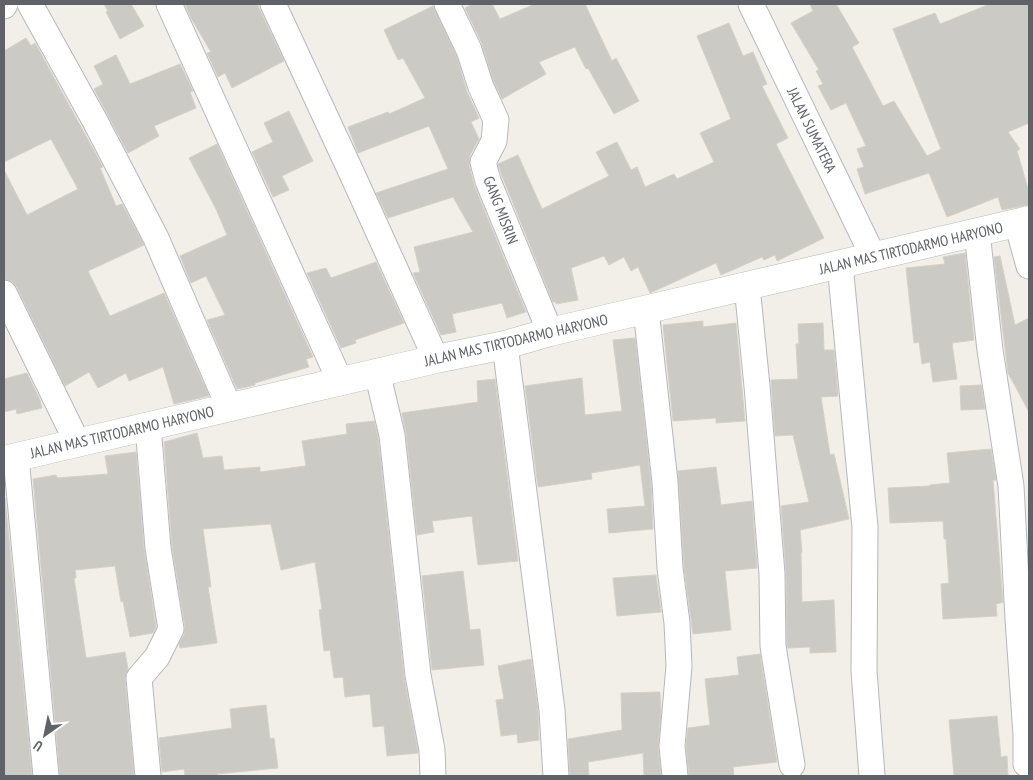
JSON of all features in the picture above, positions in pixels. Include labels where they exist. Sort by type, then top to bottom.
[{"type":"street","points":[[30,4],[95,121],[156,238],[229,407]]},
{"type":"street","points":[[170,4],[340,381]]},
{"type":"street","points":[[273,4],[354,176],[436,358]]},
{"type":"street","name":"GANG MISRIN","points":[[447,4],[469,50],[481,87],[496,120],[494,141],[484,162],[488,181],[550,332]]},
{"type":"street","name":"JALAN SUMATERA","points":[[751,4],[873,256]]},
{"type":"street","points":[[1023,221],[1029,266]]},
{"type":"street","name":"JALAN MAS TIRTODARMO HARYONO","points":[[10,458],[436,358],[505,345],[550,332],[1023,221]]},
{"type":"street","points":[[977,232],[990,350],[1011,486],[1026,735],[1026,764]]},
{"type":"street","points":[[840,264],[865,527],[864,672],[872,776]]},
{"type":"street","points":[[747,286],[772,574],[773,646],[792,765]]},
{"type":"street","points":[[4,293],[77,442]]},
{"type":"street","points":[[646,310],[665,482],[670,568],[679,666],[672,746],[675,776]]},
{"type":"street","points":[[505,345],[552,710],[556,776]]},
{"type":"street","points":[[377,372],[392,435],[418,675],[432,750],[433,776]]},
{"type":"street","points":[[148,426],[158,548],[171,629],[157,657],[147,671],[139,678],[148,776]]},
{"type":"street","points":[[10,458],[46,776]]},
{"type":"building","points":[[104,4],[131,4],[144,26],[120,39],[106,12],[108,11]]},
{"type":"building","points":[[185,4],[257,4],[284,61],[232,88],[225,73],[218,77],[207,53],[211,52]]},
{"type":"building","points":[[473,4],[492,4],[500,19],[535,4],[585,4],[612,61],[616,58],[639,101],[614,114],[588,68],[586,69],[575,47],[539,62],[546,74],[502,99],[494,82],[482,44],[465,8]]},
{"type":"building","points":[[810,4],[836,4],[859,43],[852,47],[883,106],[894,101],[927,156],[941,149],[893,29],[935,13],[940,24],[990,4],[1029,4],[1029,123],[1008,132],[1020,149],[1017,151],[1029,192],[1029,205],[1002,210],[998,197],[947,217],[929,173],[865,194],[857,169],[864,167],[857,149],[866,146],[846,103],[831,110],[818,86],[823,84],[816,71],[819,70],[791,23],[813,11]]},
{"type":"building","points":[[433,6],[456,55],[467,92],[479,118],[471,122],[479,139],[470,155],[469,165],[474,185],[526,312],[507,318],[502,303],[452,314],[456,332],[441,335],[413,273],[420,272],[414,247],[473,232],[453,197],[388,218],[376,193],[448,169],[429,126],[358,153],[348,127],[388,112],[389,114],[425,98],[403,58],[398,60],[384,30]]},
{"type":"building","points":[[729,23],[743,56],[753,52],[767,84],[762,86],[788,138],[776,144],[824,238],[777,261],[775,255],[764,260],[762,257],[721,275],[716,263],[650,293],[638,267],[631,271],[624,257],[609,265],[604,256],[571,268],[578,300],[556,304],[556,302],[553,302],[498,164],[518,155],[542,209],[609,176],[596,152],[617,142],[631,170],[637,167],[645,187],[674,174],[677,179],[714,162],[700,133],[731,119],[697,36]]},
{"type":"building","points":[[26,38],[31,46],[35,43],[103,167],[100,168],[116,206],[122,204],[144,245],[88,271],[110,316],[164,293],[209,396],[174,404],[163,367],[129,381],[126,373],[98,388],[89,372],[65,386],[17,287],[12,281],[4,279],[4,170],[27,215],[78,189],[51,139],[4,162],[4,51]]},
{"type":"building","points":[[116,55],[130,84],[180,64],[193,91],[190,92],[196,108],[154,126],[159,136],[128,153],[94,89],[103,84],[94,66]]},
{"type":"building","points":[[289,111],[313,161],[282,176],[289,190],[273,197],[252,152],[273,142],[264,123]]},
{"type":"building","points":[[217,144],[313,357],[306,359],[309,367],[237,389],[207,320],[225,315],[206,276],[191,283],[180,256],[227,235],[216,209],[189,158]]},
{"type":"building","points":[[965,253],[974,340],[952,343],[957,379],[933,382],[930,362],[922,364],[919,342],[914,343],[906,268],[945,264],[943,257]]},
{"type":"building","points":[[1000,256],[1015,325],[1029,318],[1029,412],[1008,373],[994,257]]},
{"type":"building","points":[[376,262],[404,323],[355,340],[356,343],[341,348],[307,273],[326,268],[331,278]]},
{"type":"building","points":[[703,321],[703,327],[736,323],[745,421],[716,423],[716,418],[673,421],[663,325]]},
{"type":"building","points":[[823,323],[824,350],[834,350],[838,396],[821,397],[830,455],[834,454],[849,519],[800,530],[802,602],[834,600],[836,652],[810,653],[810,647],[788,648],[787,645],[786,573],[781,506],[809,502],[793,435],[775,436],[771,380],[798,379],[796,344],[799,344],[798,324]]},
{"type":"building","points":[[635,338],[651,483],[653,529],[609,533],[607,509],[645,506],[640,465],[591,473],[592,479],[538,487],[525,386],[582,378],[585,415],[622,411],[613,340]]},
{"type":"building","points":[[27,373],[42,408],[17,414],[16,409],[4,412],[4,379]]},
{"type":"building","points":[[495,379],[518,561],[478,565],[472,516],[432,521],[434,532],[417,535],[406,433],[402,413],[478,402],[477,381]]},
{"type":"building","points":[[981,385],[985,409],[961,410],[960,386]]},
{"type":"building","points":[[374,421],[378,437],[404,677],[418,752],[387,756],[384,726],[373,727],[370,694],[345,697],[343,677],[334,678],[330,650],[324,651],[319,610],[322,609],[315,562],[281,570],[271,524],[203,529],[211,587],[208,587],[217,643],[180,648],[179,644],[184,635],[185,627],[172,546],[164,442],[197,433],[203,458],[222,456],[224,470],[260,467],[260,472],[306,466],[302,441],[347,434],[346,424]]},
{"type":"building","points":[[991,449],[996,480],[993,480],[1003,602],[996,604],[997,616],[943,619],[941,584],[949,583],[943,521],[890,523],[888,488],[950,483],[947,453]]},
{"type":"building","points":[[136,452],[144,549],[156,627],[153,633],[130,637],[123,601],[121,602],[115,566],[75,570],[76,578],[74,578],[86,658],[125,652],[128,669],[125,679],[134,776],[60,776],[33,479],[56,475],[57,478],[108,474],[105,456]]},
{"type":"building","points":[[716,467],[721,505],[752,501],[757,568],[725,571],[731,630],[693,634],[684,567],[678,471]]},
{"type":"building","points":[[5,498],[32,776],[4,776]]},
{"type":"building","points":[[463,571],[470,630],[480,629],[484,665],[432,670],[422,576]]},
{"type":"building","points":[[656,575],[661,612],[617,616],[613,578]]},
{"type":"building","points":[[760,654],[777,762],[733,767],[734,776],[689,776],[686,746],[688,728],[710,725],[705,679],[739,675],[737,657]]},
{"type":"building","points":[[531,659],[538,711],[539,740],[518,743],[517,734],[501,736],[496,700],[504,699],[498,666]]},
{"type":"building","points":[[660,692],[661,711],[658,747],[661,776],[644,776],[643,753],[588,762],[589,776],[570,776],[568,739],[622,730],[621,693]]},
{"type":"building","points":[[266,705],[270,739],[274,738],[278,768],[217,774],[218,776],[185,776],[184,769],[162,772],[159,738],[232,728],[230,709]]},
{"type":"building","points":[[997,716],[1001,757],[1007,756],[1008,776],[954,776],[949,720]]}]
